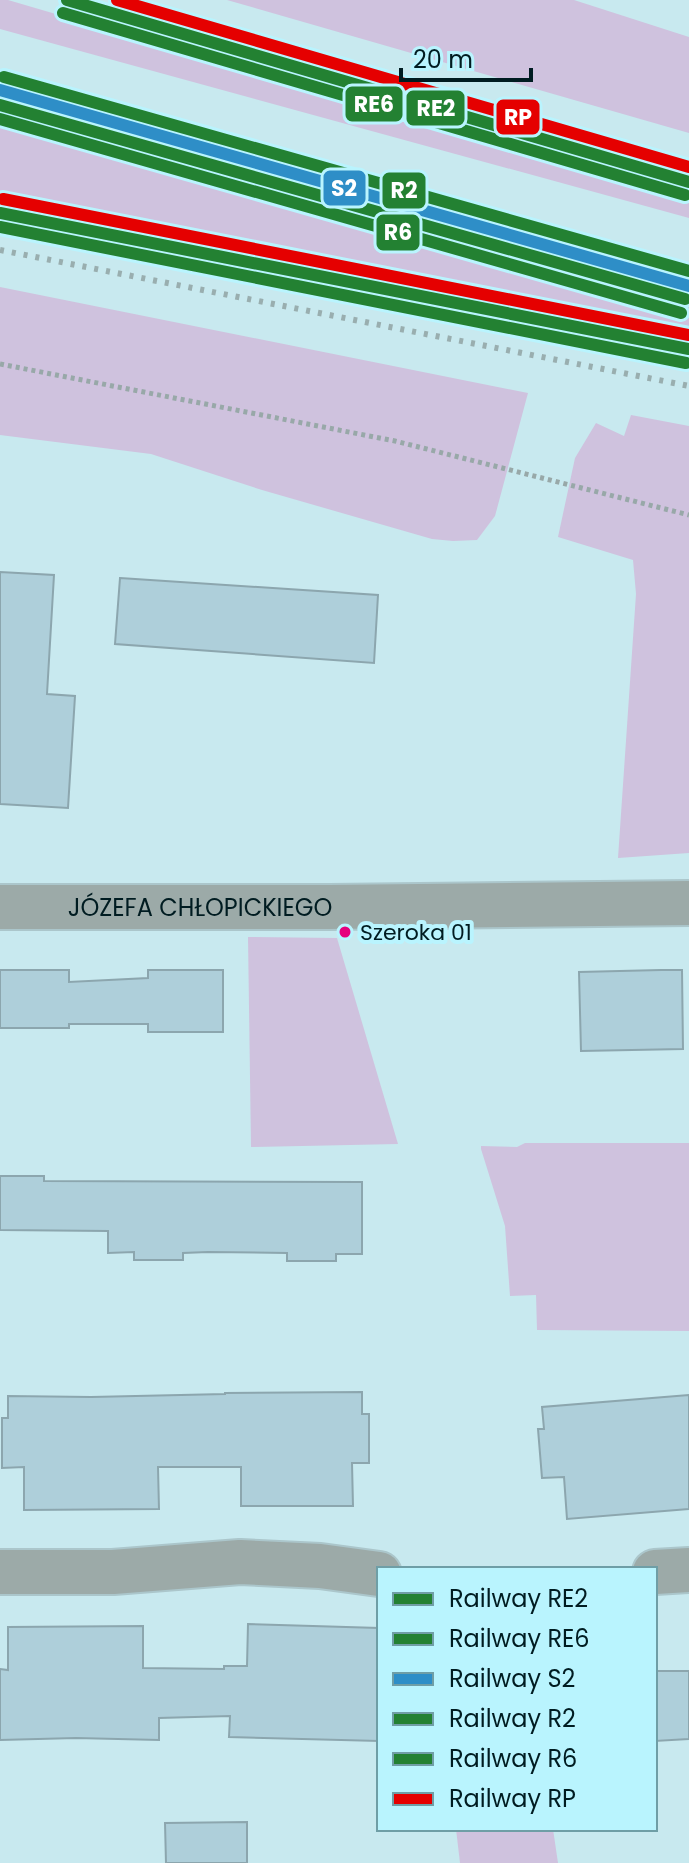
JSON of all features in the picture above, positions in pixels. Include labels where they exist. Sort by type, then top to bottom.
[{"type":"street","name":"JÓZEFA CHŁOPICKIEGO","points":[[0,907],[689,903]]},
{"type":"street","points":[[0,1572],[113,1572],[240,1562],[320,1566],[377,1574]]},
{"type":"street","points":[[657,1572],[689,1570]]},
{"type":"path","points":[[0,364],[395,441],[689,515]]},
{"type":"shaded area","points":[[0,0],[689,200],[689,218],[0,29]]},
{"type":"shaded area","points":[[227,0],[574,0],[689,37],[689,133]]},
{"type":"shaded area","points":[[0,109],[418,232],[689,307],[689,328],[0,191]]},
{"type":"shaded area","points":[[0,287],[528,393],[495,516],[477,540],[432,539],[151,454],[0,435]]},
{"type":"shaded area","points":[[631,415],[689,426],[689,853],[618,858],[636,594],[633,560],[558,537],[575,458],[596,423],[624,436]]},
{"type":"shaded area","points":[[248,937],[337,938],[398,1144],[251,1147]]},
{"type":"shaded area","points":[[525,1143],[689,1143],[689,1331],[537,1330],[536,1295],[510,1296],[505,1226],[481,1149],[481,1146],[517,1147]]},
{"type":"shaded area","points":[[456,1831],[553,1831],[558,1863],[460,1863]]},
{"type":"building","points":[[0,572],[54,575],[47,694],[75,696],[68,808],[0,804]]},
{"type":"building","points":[[120,578],[378,595],[374,663],[115,644]]},
{"type":"building","points":[[0,970],[69,970],[69,982],[148,978],[148,970],[223,970],[223,1032],[148,1032],[148,1024],[0,1028]]},
{"type":"building","points":[[682,970],[683,1049],[581,1051],[579,972]]},
{"type":"building","points":[[0,1176],[44,1176],[44,1181],[362,1182],[362,1254],[336,1254],[336,1261],[287,1261],[287,1253],[208,1252],[183,1253],[183,1260],[134,1260],[134,1252],[108,1253],[108,1231],[0,1230]]},
{"type":"building","points":[[362,1392],[362,1414],[369,1414],[369,1463],[352,1463],[353,1506],[241,1506],[241,1467],[158,1467],[159,1509],[24,1510],[24,1467],[2,1468],[2,1418],[8,1418],[8,1396]]},
{"type":"building","points":[[689,1395],[689,1509],[567,1519],[564,1477],[542,1478],[538,1429],[544,1429],[542,1407]]},
{"type":"building","points":[[248,1624],[377,1628],[377,1741],[229,1737],[230,1716],[159,1718],[159,1740],[0,1740],[0,1669],[8,1670],[8,1627],[143,1626],[143,1668],[224,1669],[224,1666],[247,1666]]},
{"type":"building","points":[[657,1671],[689,1671],[689,1739],[657,1741]]},
{"type":"building","points":[[247,1822],[247,1863],[166,1863],[165,1823]]},
{"type":"railway","points":[[0,250],[689,386]]},
{"type":"rail line","name":"RE2","points":[[67,0],[689,182]]},
{"type":"rail line","name":"RP","points":[[117,0],[689,167]]},
{"type":"rail line","name":"RE6","points":[[63,13],[685,195]]},
{"type":"rail line","name":"R2","points":[[4,77],[689,271]]},
{"type":"rail line","name":"S2","points":[[0,90],[689,286]]},
{"type":"rail line","name":"RE6","points":[[0,105],[685,299]]},
{"type":"rail line","name":"R6","points":[[0,119],[681,313]]},
{"type":"rail line","name":"RP","points":[[3,199],[689,335]]},
{"type":"rail line","name":"RE2","points":[[0,213],[689,349]]},
{"type":"rail line","name":"RE6","points":[[0,227],[686,363]]},
{"type":"place","name":"Szeroka 01","points":[[345,932]]}]
